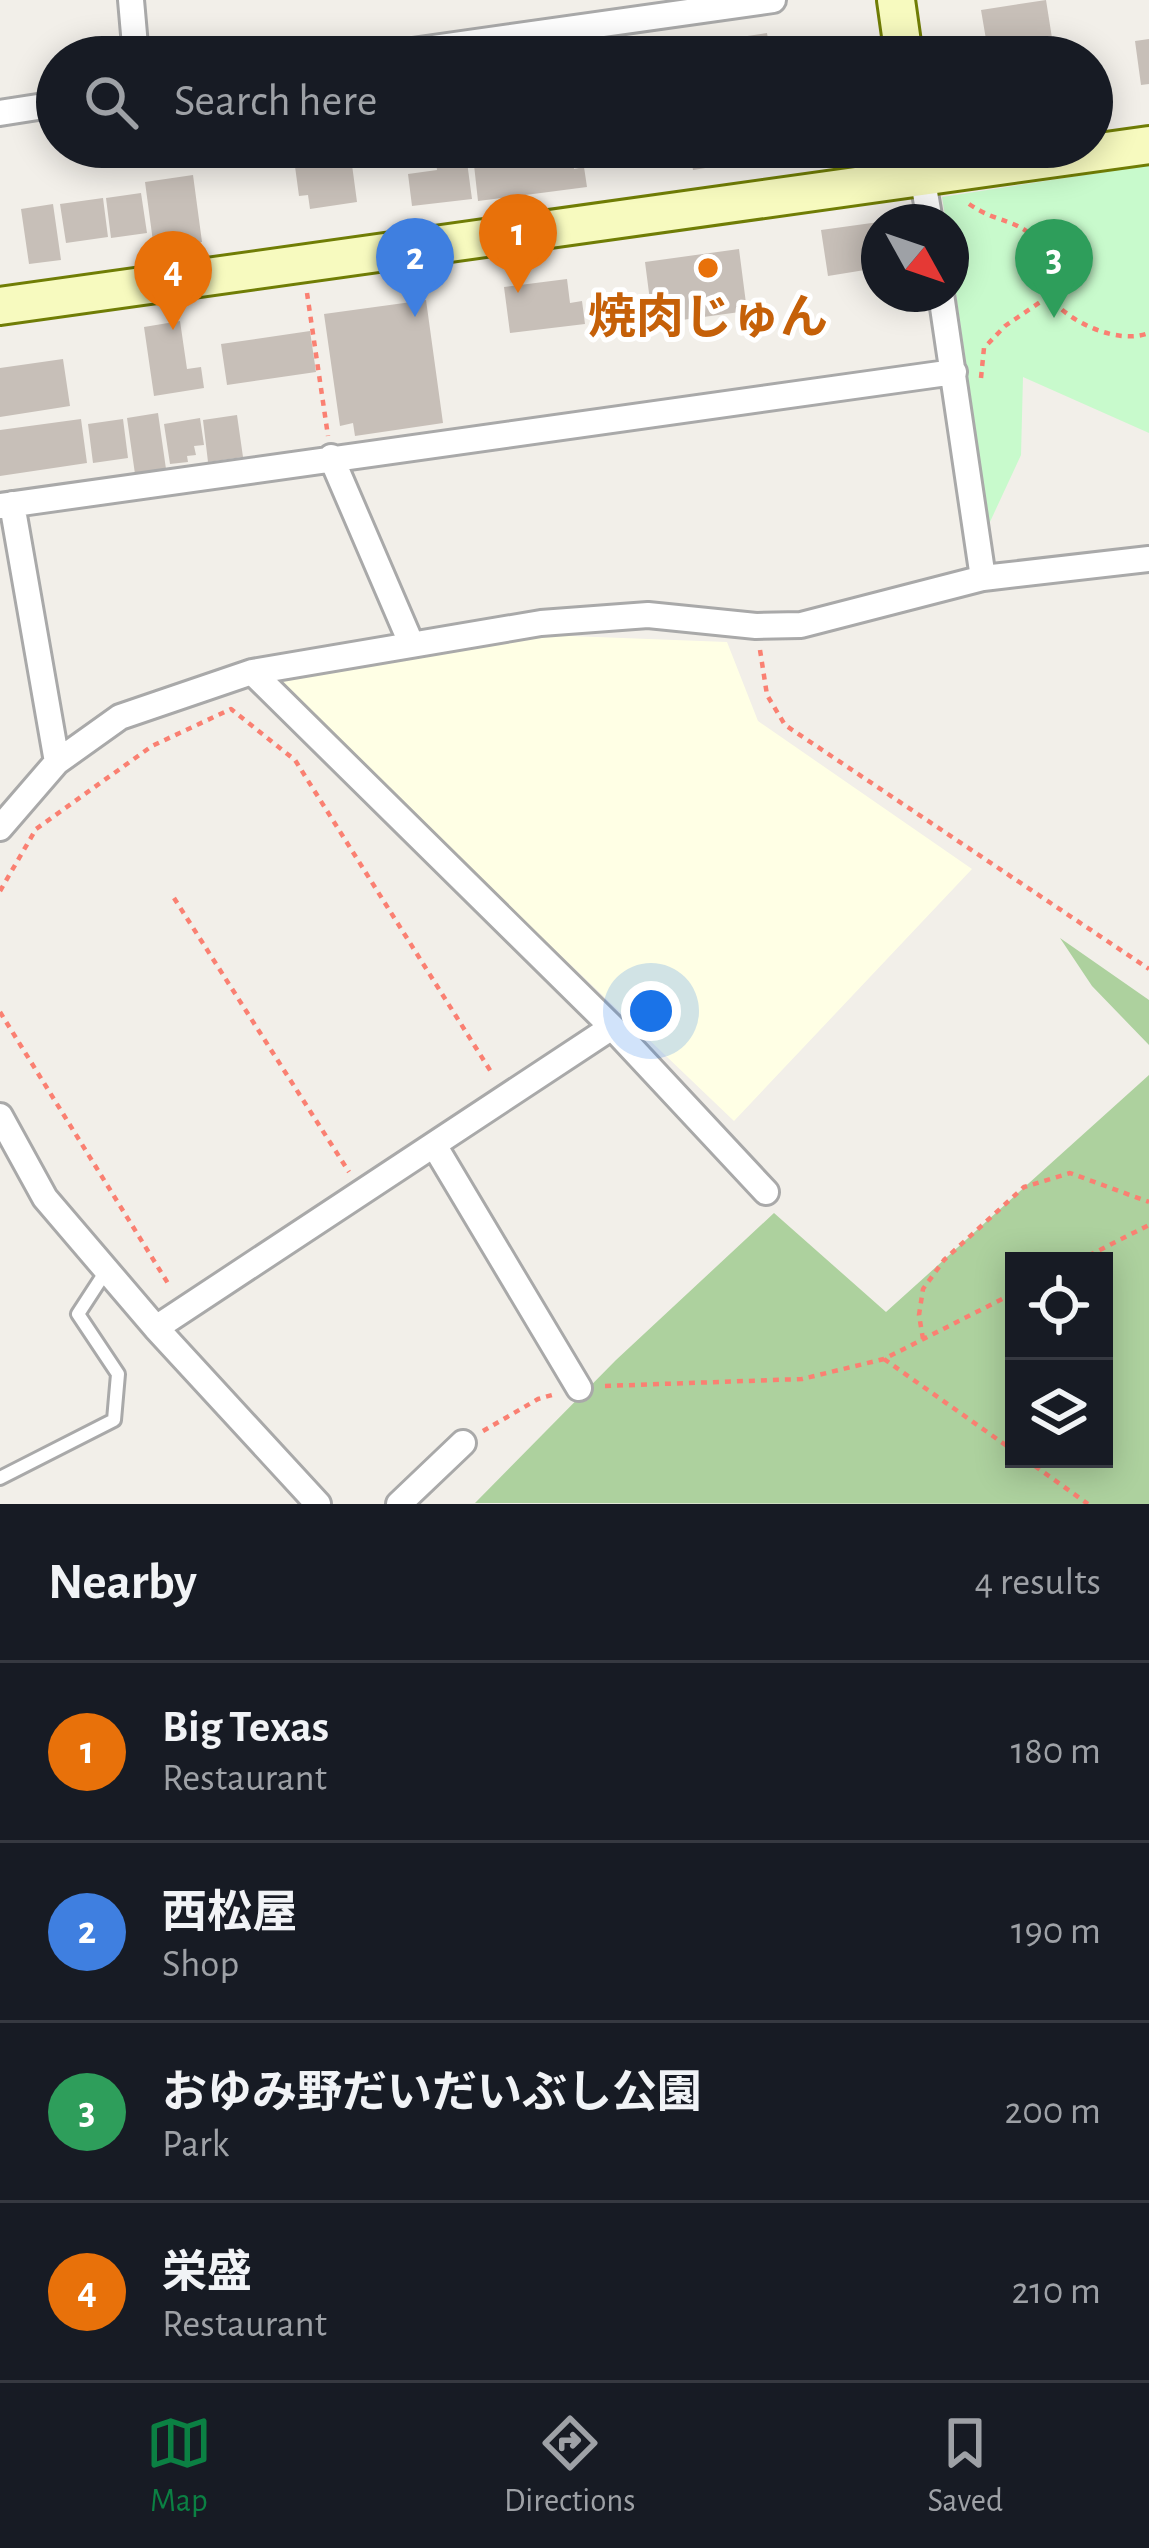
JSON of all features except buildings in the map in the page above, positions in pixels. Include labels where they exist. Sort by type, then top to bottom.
[{"type":"street","points":[[130,0],[134,36]]},
{"type":"street","points":[[518,36],[773,0]]},
{"type":"street","points":[[896,0],[901,36]]},
{"type":"street","points":[[0,113],[36,107]]},
{"type":"street","points":[[1113,148],[1149,145]]},
{"type":"street","points":[[0,306],[906,168]]},
{"type":"street","points":[[930,204],[931,168]]},
{"type":"street","points":[[944,312],[983,578]]},
{"type":"street","points":[[57,762],[6,505],[331,458],[956,384]]},
{"type":"street","points":[[331,458],[411,643]]},
{"type":"street","points":[[0,829],[57,762],[120,717],[252,672],[541,623],[648,615],[756,626],[801,625],[983,578],[1149,559]]},
{"type":"street","points":[[252,672],[612,1027],[766,1192]]},
{"type":"street","points":[[156,1328],[612,1027]]},
{"type":"street","points":[[0,1116],[45,1198],[156,1328],[318,1504]]},
{"type":"street","points":[[434,1145],[579,1388]]},
{"type":"street","points":[[399,1504],[463,1443]]},
{"type":"lane","points":[[0,1478],[115,1420],[118,1374],[78,1314],[106,1271]]},
{"type":"path","points":[[935,168],[962,199],[988,217],[1028,227],[1044,248],[1042,268],[1049,296],[1080,321],[1116,336],[1149,333]]},
{"type":"path","points":[[303,263],[331,458]]},
{"type":"path","points":[[956,384],[980,392],[984,348],[1005,326],[1049,296]]},
{"type":"path","points":[[756,626],[767,695],[785,725],[1149,969]]},
{"type":"path","points":[[0,891],[36,829],[152,746],[231,709],[295,760],[506,1097]]},
{"type":"path","points":[[174,898],[362,1192]]},
{"type":"path","points":[[0,1012],[169,1285]]},
{"type":"path","points":[[923,1339],[919,1315],[923,1289],[944,1260],[1024,1187],[1070,1173],[1149,1202]]},
{"type":"path","points":[[1096,1252],[1149,1226]]},
{"type":"path","points":[[463,1443],[538,1399],[579,1388],[802,1379],[884,1359],[1005,1298]]},
{"type":"path","points":[[884,1359],[1005,1445]]},
{"type":"path","points":[[1038,1468],[1088,1504]]},
{"type":"shaded area","points":[[544,635],[727,642],[758,721],[972,869],[734,1121],[278,685],[278,678]]},
{"type":"green space","points":[[1149,165],[1149,433],[1023,377],[1021,455],[989,524],[959,312],[969,312],[969,204],[943,204],[942,197]]},
{"type":"green space","points":[[1060,938],[1149,1000],[1149,1045],[1092,986]]},
{"type":"green space","points":[[1149,1075],[1149,1504],[475,1503],[616,1360],[774,1213],[886,1312]]},
{"type":"place","name":"焼肉じゅん","points":[[708,268]]},
{"type":"place","name":"Big Texas","points":[[518,293]]},
{"type":"place","name":"西松屋","points":[[415,317]]},
{"type":"place","name":"おゆみ野だいだいぶし公園","points":[[1054,318]]},
{"type":"place","name":"栄盛","points":[[173,330]]}]
